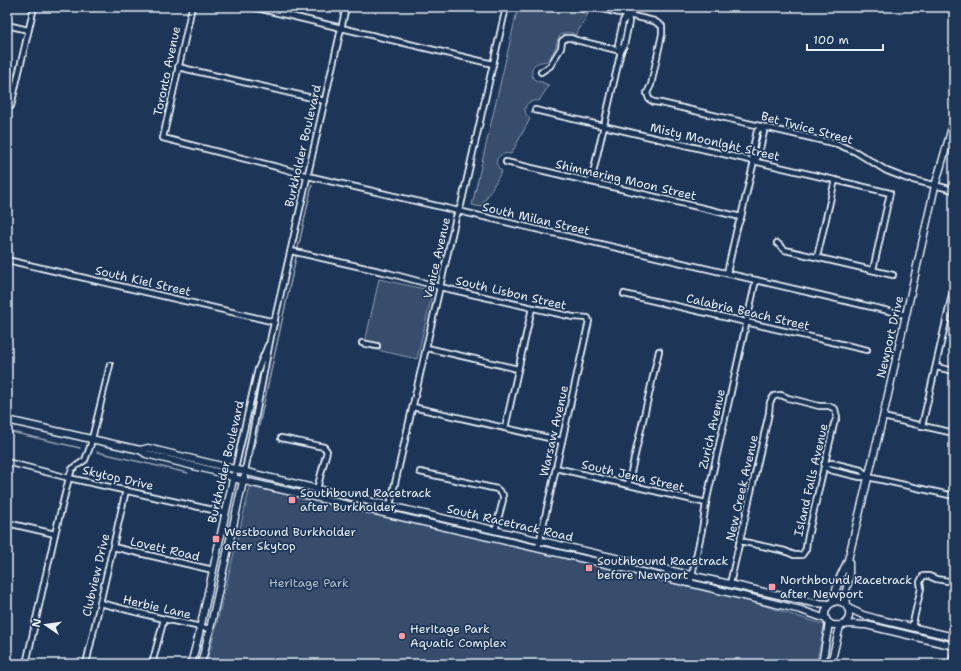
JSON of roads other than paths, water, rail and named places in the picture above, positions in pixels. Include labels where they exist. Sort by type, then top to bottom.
[{"type":"main road","name":"Newport Drive","points":[[831,603],[848,560],[883,417],[935,186],[954,119]]},
{"type":"main road","name":"South Racetrack Road","points":[[7,420],[140,450],[146,454],[225,474],[233,478],[801,610],[828,621]]},
{"type":"main road","name":"South Racetrack Road","points":[[140,450],[148,448],[495,531],[809,602],[831,603]]},
{"type":"main road","name":"Burkholder Boulevard","points":[[191,664],[235,469]]},
{"type":"main road","name":"Burkholder Boulevard","points":[[201,664],[245,471]]},
{"type":"main road","name":"Newport Drive","points":[[847,607],[846,591],[849,579],[848,560]]},
{"type":"main road","points":[[822,664],[828,621],[825,611],[831,603],[840,602],[863,615],[954,637]]},
{"type":"main road","points":[[831,664],[841,625],[846,622],[849,616],[847,607]]},
{"type":"main road","points":[[828,621],[835,626],[857,624],[866,625],[954,646]]},
{"type":"street","points":[[9,105],[34,7]]},
{"type":"street","name":"Toronto Avenue","points":[[163,138],[192,7]]},
{"type":"street","points":[[253,7],[493,64]]},
{"type":"street","name":"Burkholder Boulevard","points":[[235,469],[258,369],[275,322],[346,7]]},
{"type":"street","name":"Venice Avenue","points":[[388,514],[506,7]]},
{"type":"street","points":[[591,182],[621,51],[618,45],[623,21],[628,15],[594,7]]},
{"type":"street","name":"Bet Twice Street","points":[[628,15],[654,21],[662,26],[662,34],[648,93],[649,99],[654,102],[837,144],[856,152],[887,171],[916,182],[954,190]]},
{"type":"street","points":[[7,25],[28,30]]},
{"type":"street","points":[[541,72],[550,66],[561,48],[562,41],[566,38],[621,51]]},
{"type":"street","points":[[178,67],[325,101]]},
{"type":"street","name":"Misty Moonlght Street","points":[[535,110],[890,193],[873,270]]},
{"type":"street","points":[[727,273],[754,161],[758,157],[764,132],[762,126]]},
{"type":"street","name":"South Milan Street","points":[[163,138],[308,176],[906,315]]},
{"type":"street","name":"Shimmering Moon Street","points":[[506,162],[741,217]]},
{"type":"street","points":[[817,257],[835,180]]},
{"type":"street","points":[[777,243],[785,250],[893,275]]},
{"type":"street","name":"South Lisbon Street","points":[[291,251],[532,308],[572,317],[588,318]]},
{"type":"street","name":"South Kiel Street","points":[[7,260],[275,322]]},
{"type":"street","name":"Zurich Avenue","points":[[690,584],[706,504],[756,280]]},
{"type":"street","points":[[922,426],[951,310],[954,286]]},
{"type":"street","name":"Calabria Beach Street","points":[[624,294],[867,350]]},
{"type":"street","points":[[505,428],[532,308]]},
{"type":"street","name":"Warsaw Avenue","points":[[538,548],[589,321],[588,318]]},
{"type":"street","name":"Burkholder Boulevard","points":[[245,471],[271,336]]},
{"type":"street","points":[[362,343],[377,346]]},
{"type":"street","points":[[426,348],[518,369]]},
{"type":"street","points":[[628,485],[659,352]]},
{"type":"street","points":[[26,664],[69,478],[72,469],[85,460],[92,439],[110,365]]},
{"type":"street","points":[[936,367],[954,371]]},
{"type":"street","name":"New Creek Avenue","points":[[730,584],[770,402],[774,396],[781,395],[819,406],[829,406],[835,409]]},
{"type":"street","points":[[413,407],[562,441]]},
{"type":"street","name":"Island Falls Avenue","points":[[740,541],[785,551],[794,555],[802,555],[806,549],[836,417],[835,409]]},
{"type":"street","points":[[883,417],[954,433]]},
{"type":"street","points":[[281,438],[324,447],[327,451],[317,489]]},
{"type":"street","name":"Skytop Drive","points":[[7,462],[69,478],[226,513]]},
{"type":"street","points":[[824,465],[832,471],[860,477],[868,477],[954,496]]},
{"type":"street","name":"South Jena Street","points":[[556,468],[706,504]]},
{"type":"street","points":[[420,472],[497,489],[503,495],[503,500],[495,531]]},
{"type":"street","name":"Clubview Drive","points":[[86,664],[126,490]]},
{"type":"street","points":[[7,523],[55,534]]},
{"type":"street","name":"Lovett Road","points":[[113,547],[213,570]]},
{"type":"street","points":[[912,627],[921,588],[920,582],[923,576],[954,582]]},
{"type":"street","name":"Herbie Lane","points":[[100,603],[164,620],[210,629]]},
{"type":"street","points":[[152,664],[164,620]]},
{"type":"street","points":[[951,664],[954,652]]},
{"type":"waterway","points":[[252,457],[312,185]]},
{"type":"waterway","points":[[7,431],[80,448]]},
{"type":"waterway","points":[[97,452],[188,473]]},
{"type":"place","name":"Southbound Racetrack after Burkholder","points":[[292,500]]},
{"type":"place","name":"Westbound Burkholder after Skytop","points":[[216,539]]},
{"type":"place","name":"Southbound Racetrack before Newport","points":[[589,568]]},
{"type":"place","name":"Northbound Racetrack after Newport","points":[[772,587]]},
{"type":"place","name":"Heritage Park Aquatic Complex","points":[[402,636]]},
{"type":"park label","name":"Heritage Park","points":[[309,583]]}]
